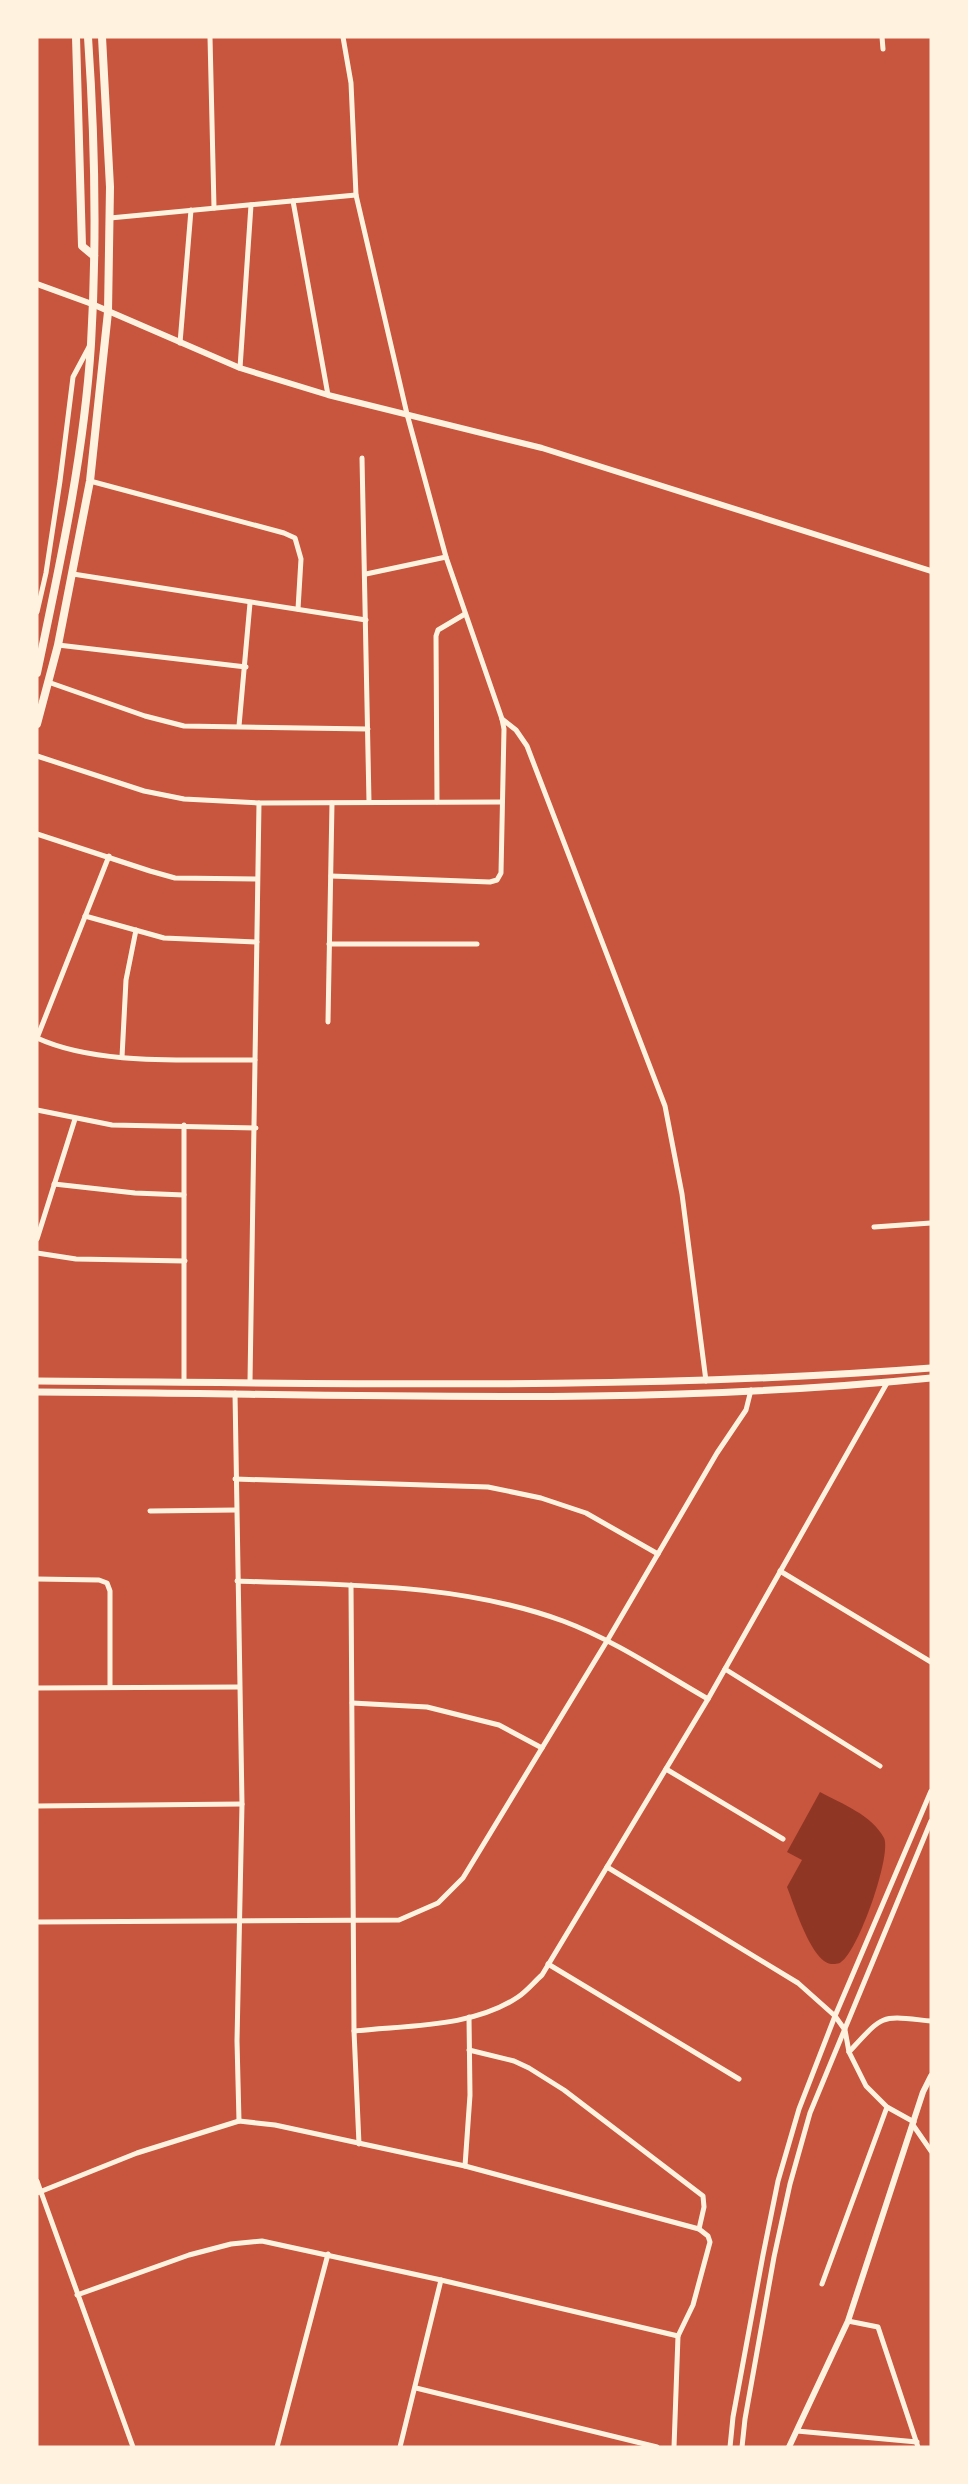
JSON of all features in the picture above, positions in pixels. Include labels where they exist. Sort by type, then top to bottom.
[{"type":"main road","points":[[76,37],[81,237],[82,246],[94,256]]},
{"type":"main road","points":[[37,673],[67,525],[90,344],[94,256],[94,143],[88,37]]},
{"type":"main road","points":[[37,724],[58,645],[90,481],[107,312],[110,218],[102,37]]},
{"type":"main road","points":[[78,78],[90,69]]},
{"type":"main road","points":[[37,1381],[552,1385],[706,1381],[931,1368]]},
{"type":"main road","points":[[37,1392],[516,1396],[751,1390],[931,1378]]},
{"type":"main road","points":[[96,1381],[96,1392]]},
{"type":"main road","points":[[279,1382],[279,1394]]},
{"type":"main road","points":[[679,1382],[679,1392]]},
{"type":"street","points":[[210,37],[214,208]]},
{"type":"street","points":[[331,876],[490,882],[497,880],[500,873],[502,802],[502,719],[446,557],[407,414],[356,195],[351,83],[343,37]]},
{"type":"street","points":[[882,37],[883,49]]},
{"type":"street","points":[[110,218],[356,195]]},
{"type":"street","points":[[293,201],[328,394]]},
{"type":"street","points":[[240,368],[251,205]]},
{"type":"street","points":[[180,344],[191,210]]},
{"type":"street","points":[[37,285],[92,304],[240,368],[328,394],[542,448],[847,542],[931,571]]},
{"type":"street","points":[[37,612],[61,481],[73,377],[90,344]]},
{"type":"street","points":[[362,458],[369,803]]},
{"type":"street","points":[[90,481],[295,538],[299,544],[301,559],[298,609]]},
{"type":"street","points":[[366,574],[446,557]]},
{"type":"street","points":[[73,574],[366,620]]},
{"type":"street","points":[[239,726],[250,603]]},
{"type":"street","points":[[437,802],[436,636],[438,630],[465,614]]},
{"type":"street","points":[[58,645],[246,667]]},
{"type":"street","points":[[48,682],[164,722],[184,726],[368,729]]},
{"type":"street","points":[[502,719],[516,730],[527,746],[665,1106],[682,1194],[706,1381]]},
{"type":"street","points":[[37,756],[144,791],[184,799],[259,803],[502,802]]},
{"type":"street","points":[[250,1382],[259,803]]},
{"type":"street","points":[[328,1022],[332,803]]},
{"type":"street","points":[[37,834],[175,878],[257,879]]},
{"type":"street","points":[[109,856],[37,1038],[76,1052],[122,1057],[255,1060]]},
{"type":"street","points":[[85,916],[164,938],[257,942]]},
{"type":"street","points":[[122,1057],[126,980],[136,930]]},
{"type":"street","points":[[329,944],[477,944]]},
{"type":"street","points":[[37,1110],[112,1125],[256,1128]]},
{"type":"street","points":[[37,1239],[75,1119]]},
{"type":"street","points":[[184,1125],[184,1381]]},
{"type":"street","points":[[54,1184],[135,1193],[184,1195]]},
{"type":"street","points":[[874,1227],[931,1223]]},
{"type":"street","points":[[37,1253],[76,1259],[185,1261]]},
{"type":"street","points":[[354,2031],[469,2017],[518,1997],[542,1975],[708,1699],[887,1383]]},
{"type":"street","points":[[37,1922],[399,1920],[438,1903],[463,1878],[717,1453],[746,1410],[751,1390]]},
{"type":"street","points":[[235,1393],[242,1804],[237,2041],[239,2121]]},
{"type":"street","points":[[235,1479],[488,1487],[541,1498],[586,1513],[658,1554]]},
{"type":"street","points":[[150,1511],[236,1510]]},
{"type":"street","points":[[780,1571],[931,1662]]},
{"type":"street","points":[[37,1579],[99,1580],[107,1583],[110,1591],[110,1686]]},
{"type":"street","points":[[237,1581],[431,1590],[500,1604],[562,1621],[607,1641],[708,1699]]},
{"type":"street","points":[[351,1586],[354,2031],[359,2144]]},
{"type":"street","points":[[725,1669],[880,1766]]},
{"type":"street","points":[[37,1688],[239,1687]]},
{"type":"street","points":[[352,1703],[427,1707],[499,1725],[542,1748]]},
{"type":"street","points":[[666,1769],[783,1839]]},
{"type":"street","points":[[730,2447],[746,2345],[778,2181],[799,2109],[835,2016],[931,1791]]},
{"type":"street","points":[[37,1806],[242,1804]]},
{"type":"street","points":[[742,2447],[757,2347],[790,2184],[810,2113],[931,1821]]},
{"type":"street","points":[[607,1867],[798,1983],[835,2016],[845,2030],[849,2052],[866,2086],[887,2107],[913,2123],[931,2151]]},
{"type":"street","points":[[548,1964],[739,2079]]},
{"type":"street","points":[[466,2166],[470,2095],[469,2017]]},
{"type":"street","points":[[849,2052],[878,2020],[888,2017],[931,2021]]},
{"type":"street","points":[[470,2050],[514,2061],[529,2068],[564,2090],[703,2196],[704,2207],[699,2229]]},
{"type":"street","points":[[789,2447],[848,2321],[931,2076]]},
{"type":"street","points":[[822,2284],[887,2107]]},
{"type":"street","points":[[38,2192],[137,2153],[239,2121],[275,2125],[466,2166],[699,2229],[708,2236],[710,2242],[693,2305],[678,2336],[674,2447]]},
{"type":"street","points":[[37,2181],[38,2192],[133,2447]]},
{"type":"street","points":[[77,2295],[189,2255],[231,2244],[262,2241],[678,2336]]},
{"type":"street","points":[[277,2447],[328,2254]]},
{"type":"street","points":[[400,2447],[441,2280]]},
{"type":"street","points":[[797,2431],[917,2445],[878,2327],[848,2321]]},
{"type":"street","points":[[416,2388],[657,2447]]},
{"type":"shaded area","points":[[820,1792],[856,1811],[872,1823],[884,1838],[885,1848],[878,1882],[864,1923],[848,1954],[840,1963],[835,1964],[824,1961],[810,1943],[787,1887],[802,1860],[787,1852]]}]
